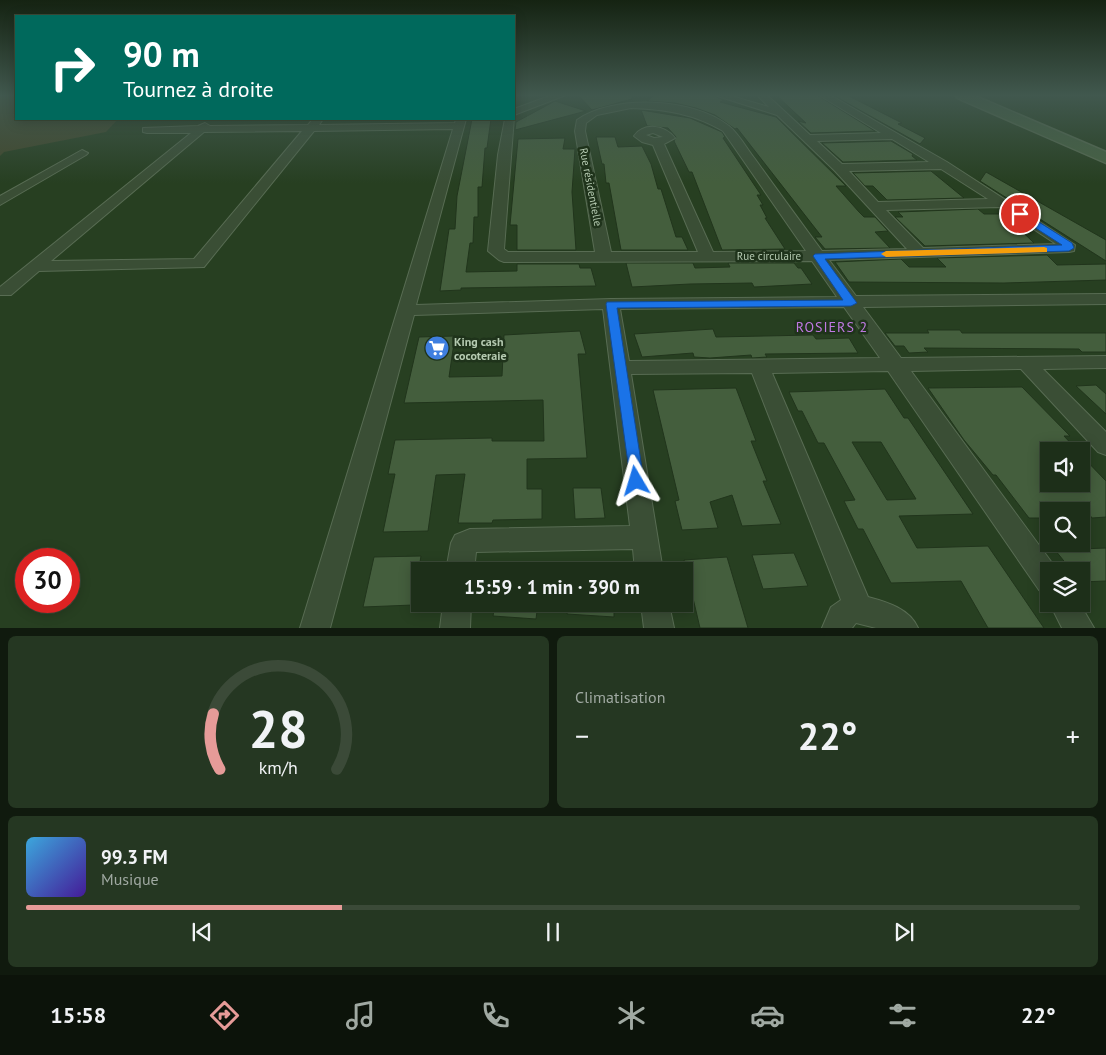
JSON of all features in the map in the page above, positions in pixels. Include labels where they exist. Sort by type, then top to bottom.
[{"type":"main road","points":[[1029,124],[1106,158]]},
{"type":"street","points":[[5,291],[207,124]]},
{"type":"street","points":[[146,130],[290,124]]},
{"type":"street","points":[[36,266],[198,264],[314,124]]},
{"type":"street","points":[[315,628],[459,124]]},
{"type":"street","name":"Rue circulaire","points":[[509,124],[504,155],[496,252],[504,258],[818,256],[1069,248],[1068,245],[1004,203],[874,124]]},
{"type":"street","name":"Rue résidentielle","points":[[581,124],[604,257]]},
{"type":"street","points":[[720,124],[726,129],[818,256],[1040,569]]},
{"type":"street","points":[[792,124],[839,168],[920,254]]},
{"type":"street","points":[[807,138],[894,136]]},
{"type":"street","points":[[657,141],[707,256]]},
{"type":"street","points":[[0,201],[82,153]]},
{"type":"street","points":[[839,168],[943,165]]},
{"type":"street","points":[[874,206],[1004,203]]},
{"type":"street","points":[[407,310],[611,304],[1106,299]]},
{"type":"street","points":[[611,304],[622,368],[647,562]]},
{"type":"street","points":[[1024,362],[1106,446]]},
{"type":"street","points":[[622,368],[760,368],[1106,362]]},
{"type":"street","points":[[760,368],[859,609]]},
{"type":"street","points":[[461,562],[462,548],[464,544],[470,541],[643,537]]},
{"type":"street","points":[[837,628],[838,622],[846,613],[859,609],[875,611],[891,618],[903,628]]},
{"type":"street","points":[[455,628],[456,612]]},
{"type":"street","points":[[655,612],[658,628]]},
{"type":"street","points":[[1069,612],[1079,628]]},
{"type":"green space","points":[[0,124],[113,124],[106,132],[4,152],[0,156]]},
{"type":"building","points":[[471,124],[490,124],[487,148],[485,148],[482,187],[478,187],[478,217],[474,217],[473,243],[470,243],[466,272],[517,271],[517,264],[579,264],[580,268],[591,268],[596,286],[461,288],[461,290],[440,291],[449,229],[455,229],[457,196]]},
{"type":"building","points":[[516,124],[536,124],[515,130]]},
{"type":"building","points":[[646,124],[704,124],[722,132],[725,137],[723,138],[761,195],[757,195],[763,205],[760,205],[767,218],[765,218],[785,249],[722,250],[692,172],[689,172],[674,141],[676,137],[668,128],[647,126]]},
{"type":"building","points":[[728,124],[783,124],[846,186],[836,186],[859,212],[864,217],[875,217],[888,231],[875,232],[890,248],[825,249],[815,237],[822,237],[737,128],[735,129]]},
{"type":"building","points":[[802,124],[864,124],[875,131],[811,133]]},
{"type":"building","points":[[885,124],[899,124],[925,138],[920,144]]},
{"type":"building","points":[[596,137],[615,137],[618,147],[642,146],[651,164],[658,189],[661,189],[676,237],[682,237],[688,250],[621,250],[609,183],[606,183],[604,164],[602,164]]},
{"type":"building","points":[[565,138],[563,149],[575,149],[572,192],[576,250],[517,250],[517,225],[510,225],[518,139]]},
{"type":"building","points":[[891,141],[913,154],[912,156],[917,160],[843,162],[822,143]]},
{"type":"building","points":[[931,171],[964,198],[887,200],[873,186],[865,186],[853,173]]},
{"type":"building","points":[[986,172],[1106,240],[1106,261],[980,181]]},
{"type":"building","points":[[978,209],[984,214],[1004,214],[1034,243],[925,246],[895,217],[903,217],[898,212]]},
{"type":"building","points":[[1047,255],[1057,265],[1106,264],[1106,280],[1004,283],[849,282],[835,262],[901,259],[909,267],[946,267],[937,258]]},
{"type":"building","points":[[626,263],[693,263],[695,268],[730,267],[728,263],[794,263],[798,268],[801,268],[812,284],[754,287],[752,283],[690,284],[632,287]]},
{"type":"building","points":[[713,329],[716,337],[813,335],[816,339],[849,338],[858,353],[765,354],[767,357],[752,358],[751,355],[710,358],[694,357],[693,353],[642,357],[634,334]]},
{"type":"building","points":[[927,330],[960,330],[962,333],[1106,333],[1106,352],[1082,352],[1079,349],[924,348],[928,352],[909,353],[904,346],[895,346],[885,333],[929,333]]},
{"type":"building","points":[[580,331],[586,354],[578,354],[587,458],[527,459],[527,489],[542,489],[542,519],[493,520],[492,523],[458,523],[465,474],[436,475],[428,531],[383,532],[395,474],[388,474],[395,440],[492,438],[492,441],[544,441],[543,400],[404,403],[419,337],[455,336],[449,377],[502,376],[504,335]]},
{"type":"building","points":[[1096,385],[1106,394],[1106,414],[1076,386]]},
{"type":"building","points":[[1022,387],[1070,436],[1064,436],[1070,442],[1040,442],[1040,492],[1090,492],[1090,464],[1106,481],[1106,517],[1092,518],[1090,515],[1090,502],[1040,502],[1040,518],[1029,518],[996,475],[993,475],[964,440],[928,388]]},
{"type":"building","points":[[736,388],[756,441],[751,441],[767,481],[763,481],[781,524],[742,526],[732,495],[710,502],[718,528],[682,530],[675,501],[679,500],[653,390]]},
{"type":"building","points":[[885,389],[904,418],[908,418],[973,514],[899,516],[917,548],[988,546],[1044,628],[988,628],[961,581],[891,583],[863,529],[858,529],[844,501],[855,500],[824,443],[818,443],[802,411],[798,411],[789,392]],"holes":[[[852,442],[881,442],[916,499],[887,500]]]},
{"type":"building","points":[[573,488],[601,488],[605,518],[575,519]]},
{"type":"building","points":[[1106,548],[1106,581],[1090,582],[1090,562],[1065,562],[1057,552],[1090,552],[1090,549]]},
{"type":"building","points":[[794,553],[808,586],[763,589],[752,555]]},
{"type":"building","points":[[421,556],[420,562],[411,562],[411,605],[363,607],[374,557]]},
{"type":"building","points":[[727,557],[748,628],[700,628],[693,598],[693,562],[684,562],[684,560]]},
{"type":"building","points":[[494,612],[537,612],[536,619],[493,616]]},
{"type":"building","points":[[567,612],[614,612],[614,617],[567,614]]},
{"type":"slow traffic","points":[[886,254],[1044,250]]},
{"type":"place","name":"King cash cocoteraie","points":[[437,348]]},
{"type":"district","name":"ROSIERS 2","points":[[832,327]]},
{"type":"route","points":[[636,481],[622,368],[611,304],[851,303],[818,256],[1069,248],[1068,245],[1020,214]]}]
